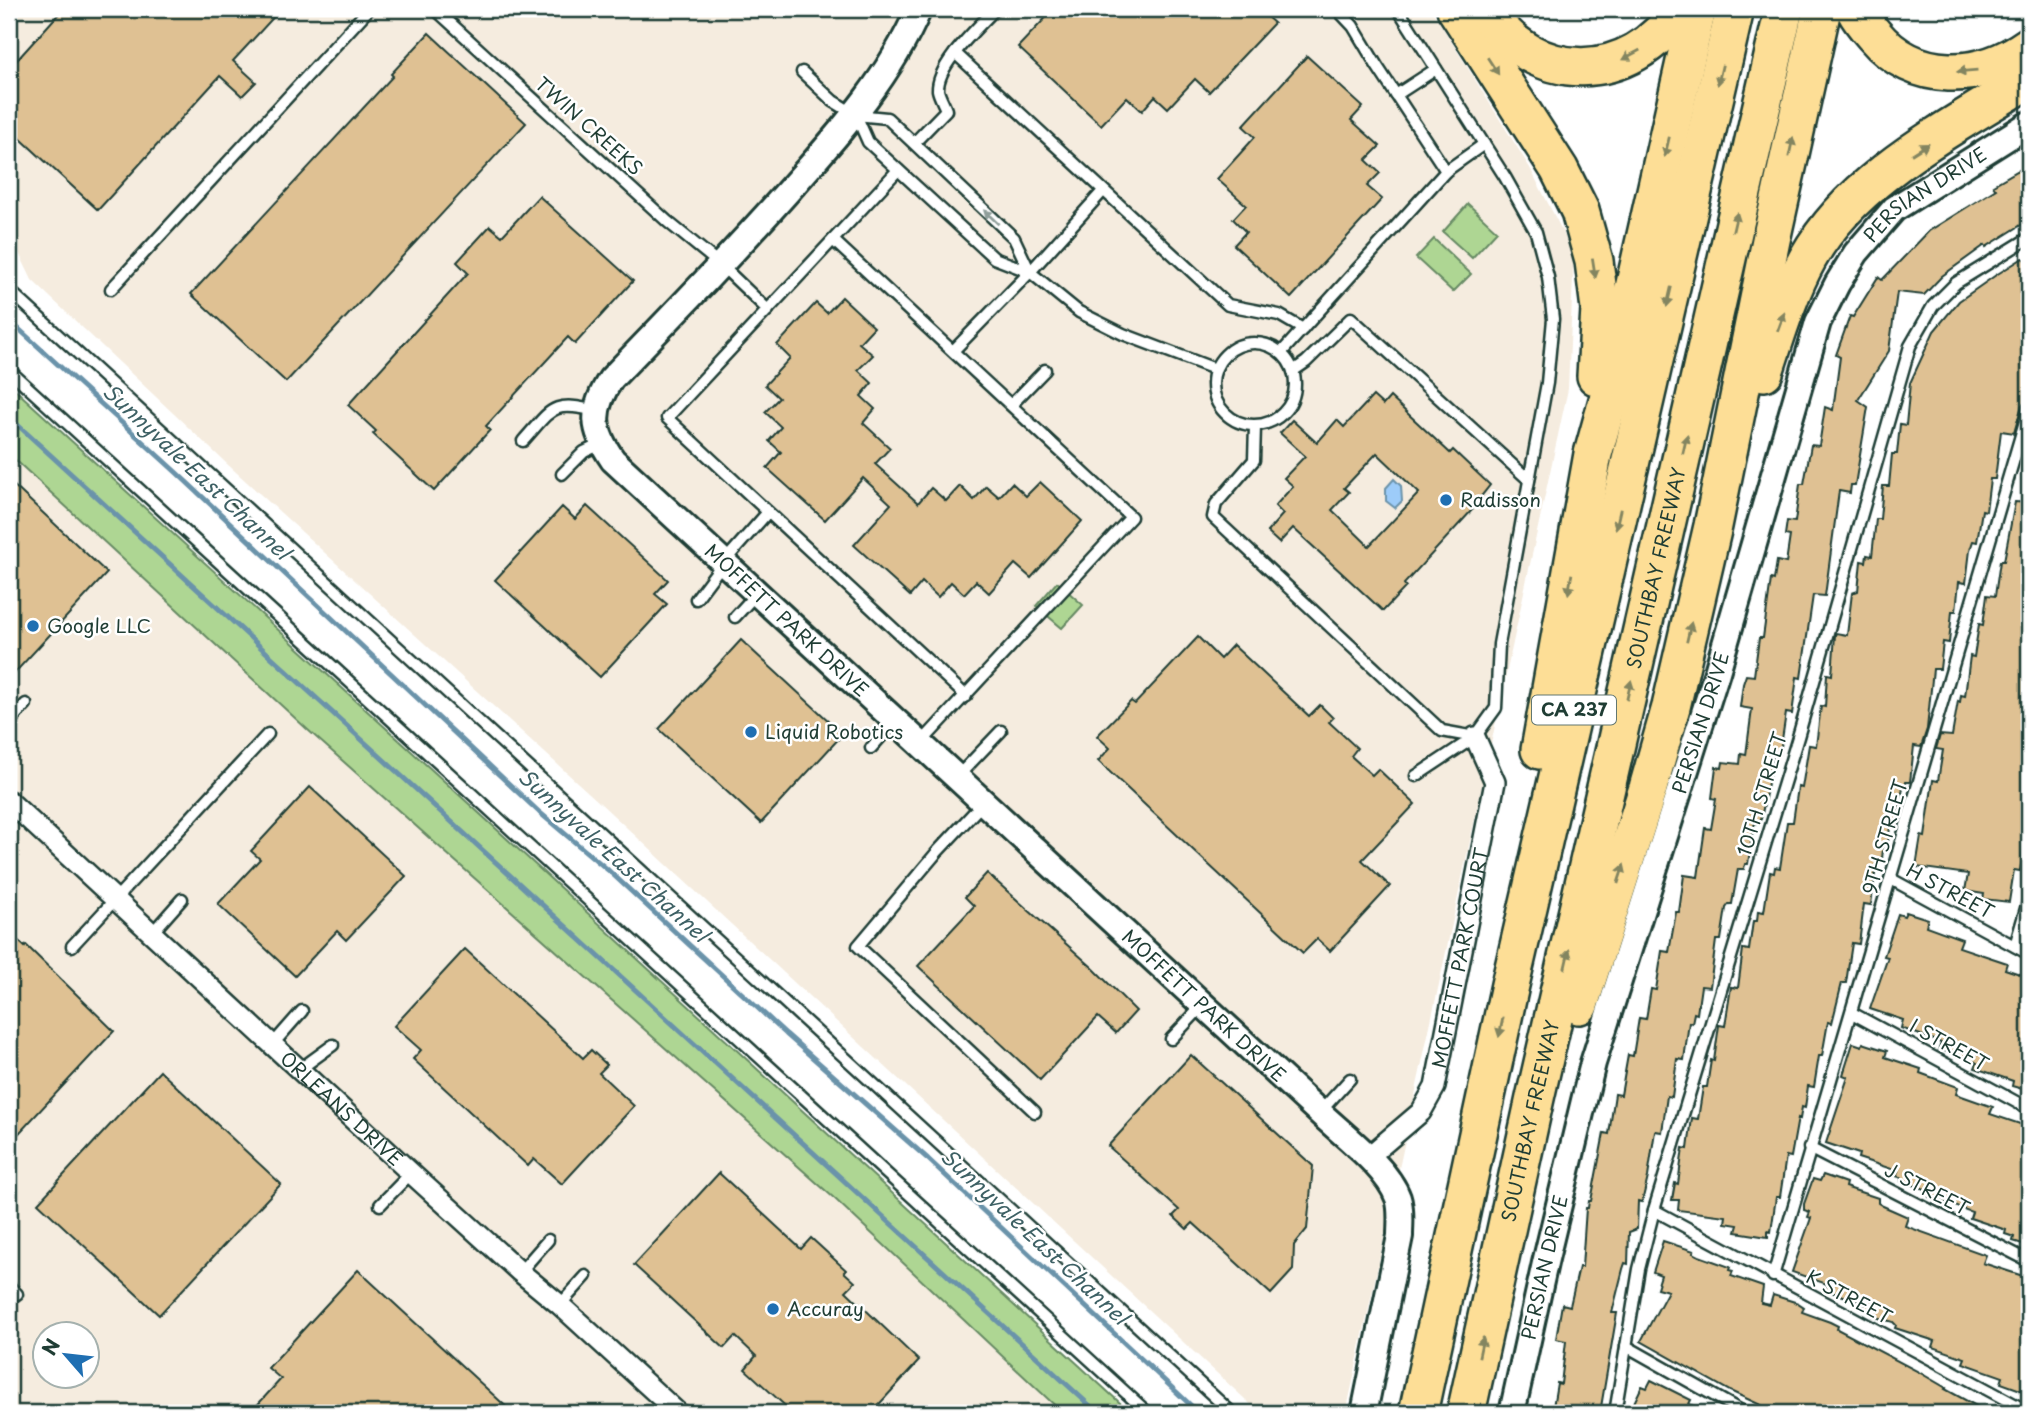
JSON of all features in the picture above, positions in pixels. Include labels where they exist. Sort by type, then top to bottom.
[{"type":"highway","points":[[1457,9],[1559,169],[1580,211],[1594,261],[1600,309],[1593,406],[1593,454]]},
{"type":"highway","points":[[1485,9],[1502,32],[1537,58],[1595,67],[1638,52],[1655,38],[1680,9]]},
{"type":"highway","points":[[1510,985],[1527,826],[1593,454],[1612,386],[1698,9]]},
{"type":"highway","name":"CA 237","points":[[1418,1413],[1510,985],[1735,9]]},
{"type":"highway","name":"SOUTHBAY FREEWAY","points":[[1466,1413],[1535,1098],[1784,9]]},
{"type":"highway","points":[[1535,1098],[1578,1007],[1671,707],[1713,526],[1771,240],[1822,9]]},
{"type":"highway","points":[[1855,9],[1879,41],[1898,57],[1921,68],[1950,72],[1985,69],[2012,58],[2029,46]]},
{"type":"highway","points":[[1713,526],[1792,292],[1809,257],[1831,225],[1861,192],[1899,162],[2029,79]]},
{"type":"street","points":[[601,443],[596,430],[596,411],[601,394],[611,379],[722,266],[856,114],[887,70],[919,9]]},
{"type":"street","name":"PERSIAN DRIVE","points":[[1512,1413],[1593,1063],[1717,672],[1818,322],[1836,284],[1856,253],[1894,209],[2029,124]]},
{"type":"street","name":"MOFFETT PARK DRIVE","points":[[601,443],[613,460],[1320,1112],[1390,1182],[1399,1199],[1400,1236],[1364,1413]]},
{"type":"street","name":"MOFFETT PARK COURT","points":[[1367,1157],[1421,1112],[1435,1087],[1495,782],[1475,737]]},
{"type":"street","name":"ORLEANS DRIVE","points":[[9,801],[411,1174],[560,1305],[667,1410]]},
{"type":"lane","points":[[111,289],[369,9]]},
{"type":"lane","name":"TWIN CREEKS","points":[[435,9],[768,310]]},
{"type":"lane","points":[[914,143],[946,110],[938,91],[940,78],[955,53],[995,9]]},
{"type":"lane","points":[[1337,9],[1353,26],[1446,171]]},
{"type":"lane","points":[[1398,9],[1536,232],[1548,277],[1553,319],[1547,383],[1499,644],[1496,708],[1475,737],[1416,776]]},
{"type":"lane","points":[[955,53],[1227,305],[1279,315],[1303,328]]},
{"type":"lane","points":[[1396,94],[1436,69]]},
{"type":"lane","points":[[802,72],[833,101],[856,114],[887,118],[1014,238],[1030,272]]},
{"type":"lane","points":[[856,114],[868,142],[994,258],[1030,272],[1079,312],[1123,334],[1215,369]]},
{"type":"lane","points":[[1281,354],[1446,171],[1483,144]]},
{"type":"lane","points":[[898,170],[667,418],[966,696]]},
{"type":"lane","points":[[953,351],[1030,272],[1103,191]]},
{"type":"lane","name":"10TH STREET","points":[[1615,1413],[1639,1269],[1654,1210],[1801,724],[1910,346],[1934,306],[1956,284],[2029,238]]},
{"type":"lane","points":[[833,240],[1131,516],[920,744]]},
{"type":"lane","points":[[9,290],[1231,1413]]},
{"type":"lane","points":[[1293,371],[1352,318],[1529,480]]},
{"type":"lane","points":[[1258,343],[1270,346],[1281,354],[1293,371],[1295,384],[1288,408],[1268,423],[1255,426],[1241,424],[1229,418],[1214,396],[1212,383],[1215,369],[1222,358],[1232,349],[1244,344],[1258,343]]},
{"type":"lane","points":[[9,370],[1148,1413]]},
{"type":"lane","points":[[1011,405],[1045,370]]},
{"type":"lane","points":[[523,441],[554,407],[570,405],[596,411]]},
{"type":"lane","name":"9TH STREET","points":[[1773,1276],[2029,408]]},
{"type":"lane","points":[[1255,426],[1254,460],[1216,504],[1213,517],[1442,731],[1475,737]]},
{"type":"lane","points":[[562,474],[584,452],[601,443]]},
{"type":"lane","points":[[696,599],[723,563],[768,512]]},
{"type":"lane","points":[[735,617],[757,593]]},
{"type":"lane","points":[[9,722],[26,704]]},
{"type":"lane","points":[[871,748],[895,720]]},
{"type":"lane","points":[[957,778],[1002,731]]},
{"type":"lane","points":[[72,946],[268,734]]},
{"type":"lane","points":[[984,803],[938,851],[858,946],[1035,1112]]},
{"type":"lane","name":"H STREET","points":[[1891,879],[2029,954]]},
{"type":"lane","points":[[2015,946],[2029,898]]},
{"type":"lane","points":[[152,933],[182,899]]},
{"type":"lane","points":[[1171,1039],[1203,1004]]},
{"type":"lane","points":[[273,1044],[302,1011]]},
{"type":"lane","name":"I STREET","points":[[1852,1013],[2029,1109]]},
{"type":"lane","points":[[300,1069],[333,1045]]},
{"type":"lane","points":[[1320,1112],[1350,1079]]},
{"type":"lane","name":"J STREET","points":[[1809,1148],[2029,1261]]},
{"type":"lane","points":[[380,1205],[411,1174]]},
{"type":"lane","name":"K STREET","points":[[1654,1210],[2029,1412]]},
{"type":"lane","points":[[520,1272],[548,1240]]},
{"type":"lane","points":[[560,1305],[586,1276]]},
{"type":"lane","points":[[9,1286],[18,1294]]},
{"type":"lane","points":[[1626,1346],[1745,1413]]},
{"type":"shaded area","points":[[9,9],[1431,9],[1530,168],[1574,254],[1568,389],[1346,1413],[1260,1413],[600,803],[226,463],[32,280],[9,232]]},
{"type":"shaded area","points":[[9,454],[308,730],[835,1199],[1063,1413],[9,1413]]},
{"type":"green space","points":[[1468,204],[1497,231],[1472,258],[1443,232]]},
{"type":"green space","points":[[1434,239],[1471,274],[1453,292],[1416,258]]},
{"type":"green space","points":[[9,384],[1131,1413],[1063,1413],[835,1199],[308,730],[9,454]]},
{"type":"green space","points":[[1057,582],[1083,605],[1062,628],[1036,606]]},
{"type":"water","points":[[1394,479],[1401,486],[1402,501],[1395,508],[1386,501],[1386,488]]},
{"type":"building","points":[[63,9],[281,9],[233,61],[256,82],[242,96],[220,76],[98,210],[9,128],[9,69]]},
{"type":"building","points":[[1054,9],[1258,9],[1274,23],[1209,92],[1195,79],[1168,108],[1155,96],[1142,111],[1127,97],[1101,125],[1018,47]]},
{"type":"building","points":[[429,33],[526,123],[286,382],[191,294],[393,76],[391,74]]},
{"type":"building","points":[[1307,56],[1363,107],[1351,120],[1380,146],[1366,160],[1380,173],[1367,186],[1382,199],[1291,298],[1234,245],[1246,232],[1233,219],[1246,205],[1217,179],[1255,137],[1243,126]]},
{"type":"building","points":[[2024,167],[2029,176],[2029,220],[1986,247],[1985,245],[1942,276],[1924,295],[1897,292],[1889,351],[1858,400],[1868,407],[1855,485],[1851,485],[1850,493],[1839,491],[1825,596],[1813,595],[1801,678],[1797,677],[1792,714],[1786,713],[1780,753],[1774,752],[1760,824],[1755,823],[1753,829],[1748,864],[1745,864],[1744,869],[1738,869],[1732,904],[1726,908],[1721,940],[1716,940],[1710,987],[1701,986],[1697,1014],[1694,1013],[1692,1023],[1689,1022],[1684,1060],[1677,1059],[1672,1097],[1667,1096],[1662,1132],[1655,1131],[1642,1202],[1638,1201],[1637,1229],[1629,1232],[1628,1264],[1625,1263],[1623,1269],[1612,1313],[1617,1313],[1600,1413],[1552,1413],[1557,1383],[1561,1384],[1566,1341],[1556,1339],[1562,1304],[1570,1306],[1579,1267],[1582,1267],[1586,1208],[1591,1201],[1604,1133],[1609,1134],[1615,1094],[1621,1095],[1628,1055],[1633,1056],[1639,1018],[1646,1019],[1651,989],[1656,990],[1662,951],[1669,952],[1676,912],[1679,912],[1684,875],[1698,877],[1705,828],[1711,829],[1716,799],[1712,798],[1716,767],[1722,768],[1723,762],[1740,764],[1741,754],[1746,755],[1752,709],[1740,707],[1743,684],[1746,675],[1754,676],[1759,638],[1763,638],[1771,579],[1774,580],[1777,561],[1786,563],[1790,536],[1785,535],[1787,521],[1795,522],[1800,484],[1804,484],[1811,445],[1819,446],[1825,407],[1833,410],[1840,357],[1836,355],[1850,316],[1853,317],[1878,277],[1882,280],[1929,231],[1996,189],[1993,185]]},
{"type":"building","points":[[539,196],[633,281],[575,344],[568,337],[486,426],[490,430],[434,491],[373,434],[376,431],[348,405],[468,273],[457,262],[490,226],[502,236]]},
{"type":"building","points":[[2029,257],[2029,401],[2022,405],[2014,433],[2001,431],[1995,479],[1990,479],[1986,511],[1982,510],[1977,542],[1973,541],[1970,550],[1966,583],[1959,582],[1956,611],[1952,611],[1949,643],[1943,642],[1940,669],[1933,669],[1927,729],[1921,747],[1914,746],[1910,782],[1906,782],[1903,787],[1897,825],[1890,827],[1887,849],[1883,849],[1882,859],[1877,858],[1871,905],[1864,904],[1859,944],[1852,943],[1846,983],[1842,983],[1832,1023],[1828,1022],[1814,1087],[1808,1086],[1805,1108],[1802,1107],[1800,1119],[1798,1118],[1791,1157],[1786,1156],[1771,1232],[1768,1231],[1768,1237],[1736,1232],[1738,1225],[1725,1223],[1726,1216],[1678,1210],[1679,1200],[1672,1200],[1675,1183],[1678,1184],[1683,1148],[1688,1149],[1692,1118],[1698,1119],[1703,1087],[1707,1087],[1719,1025],[1725,1026],[1731,987],[1738,988],[1743,949],[1749,950],[1753,921],[1757,921],[1758,911],[1764,912],[1770,872],[1774,873],[1775,867],[1780,868],[1787,822],[1793,822],[1798,787],[1802,788],[1809,745],[1816,746],[1821,706],[1825,707],[1827,674],[1832,675],[1835,635],[1847,635],[1852,593],[1858,591],[1861,561],[1866,562],[1867,555],[1872,556],[1876,519],[1880,519],[1883,486],[1889,486],[1892,454],[1897,454],[1900,424],[1906,425],[1910,383],[1934,331],[1959,301],[2023,258],[2025,260]]},
{"type":"building","points":[[842,297],[874,327],[859,343],[873,355],[858,370],[872,383],[861,396],[875,409],[863,423],[890,448],[875,464],[918,503],[931,488],[946,501],[960,486],[974,500],[986,486],[999,497],[1012,483],[1026,496],[1040,482],[1082,521],[1031,578],[1015,564],[989,593],[976,581],[964,594],[951,582],[938,597],[922,582],[910,596],[854,545],[891,504],[863,478],[825,520],[767,468],[781,452],[769,441],[781,427],[765,412],[779,398],[765,385],[790,358],[777,345],[816,303],[827,313]]},
{"type":"building","name":"Radisson","points":[[1373,396],[1383,405],[1390,397],[1450,453],[1453,450],[1490,485],[1473,509],[1404,584],[1406,587],[1383,611],[1293,528],[1279,543],[1267,532],[1283,514],[1275,506],[1293,486],[1284,478],[1305,456],[1280,433],[1292,420],[1317,443],[1337,420],[1344,427]],"holes":[[[1377,453],[1419,493],[1369,546],[1332,510],[1349,492],[1344,488]]]},
{"type":"building","name":"Google LLC","points":[[9,481],[107,573],[9,679]]},
{"type":"building","points":[[2015,502],[2029,503],[2029,837],[2025,837],[2020,871],[2014,870],[2009,902],[1983,899],[1984,894],[1965,891],[1968,874],[1916,867],[1921,836],[1925,837],[1933,780],[1938,781],[1943,750],[1936,749],[1940,735],[1952,736],[1958,701],[1960,702],[1961,695],[1965,696],[1970,656],[1974,657],[1979,624],[1983,625],[1987,595],[1995,596],[2000,561],[2004,561]]},
{"type":"building","points":[[587,506],[668,580],[655,594],[667,604],[600,677],[495,580],[562,507],[575,519]]},
{"type":"building","points":[[1198,637],[1220,659],[1233,645],[1309,716],[1320,705],[1333,718],[1329,722],[1357,748],[1351,756],[1372,775],[1378,769],[1415,804],[1362,860],[1390,886],[1330,951],[1317,939],[1303,953],[1098,761],[1110,748],[1097,736],[1131,701],[1135,704]]},
{"type":"building","name":"Liquid Robotics","points":[[741,640],[843,734],[761,823],[659,729]]},
{"type":"building","points":[[310,787],[406,876],[346,940],[337,931],[295,976],[218,904],[260,859],[251,851]]},
{"type":"building","points":[[987,873],[1093,968],[1136,1011],[1116,1033],[1098,1017],[1040,1080],[918,966],[974,906],[965,897]]},
{"type":"building","points":[[1906,912],[1928,919],[1926,926],[1962,939],[1959,947],[2007,963],[2005,969],[2029,977],[2029,1091],[2012,1086],[2013,1081],[1975,1068],[1977,1063],[1973,1061],[1939,1049],[1941,1043],[1937,1041],[1901,1028],[1903,1020],[1870,1009],[1888,957],[1884,956],[1898,914],[1904,916]]},
{"type":"building","points":[[9,932],[25,947],[26,945],[114,1031],[9,1144]]},
{"type":"building","points":[[465,949],[583,1058],[591,1050],[607,1065],[599,1073],[634,1106],[562,1184],[534,1159],[528,1166],[413,1059],[421,1050],[394,1026]]},
{"type":"building","points":[[1853,1043],[1862,1046],[1863,1043],[1887,1051],[1885,1057],[1921,1069],[1920,1073],[1958,1087],[1956,1094],[1993,1107],[1990,1114],[2029,1127],[2029,1246],[2013,1241],[2014,1237],[2005,1234],[2006,1230],[1970,1218],[1972,1212],[1929,1197],[1931,1191],[1901,1181],[1902,1178],[1896,1176],[1898,1171],[1858,1158],[1859,1154],[1826,1143],[1848,1077],[1843,1075]]},
{"type":"building","points":[[1191,1055],[1313,1166],[1307,1229],[1294,1245],[1293,1270],[1271,1294],[1193,1223],[1187,1229],[1173,1216],[1179,1210],[1108,1146]]},
{"type":"building","points":[[160,1071],[281,1184],[159,1315],[38,1203]]},
{"type":"building","name":"Accuray","points":[[719,1173],[801,1249],[811,1238],[846,1270],[844,1272],[855,1282],[846,1291],[919,1361],[871,1413],[793,1413],[745,1369],[756,1356],[735,1336],[724,1348],[634,1265]]},
{"type":"building","points":[[1823,1175],[1846,1183],[1845,1187],[1878,1198],[1878,1203],[1908,1217],[1905,1226],[1986,1255],[1983,1263],[2023,1276],[2022,1281],[2029,1284],[2029,1393],[2001,1383],[2003,1377],[1963,1363],[1965,1358],[1933,1347],[1935,1341],[1895,1328],[1893,1322],[1872,1316],[1873,1313],[1863,1309],[1865,1303],[1825,1290],[1827,1284],[1792,1272],[1811,1218],[1808,1217],[1810,1212],[1804,1210],[1804,1204],[1813,1179],[1820,1181]]},
{"type":"building","points":[[1663,1241],[1730,1267],[1729,1270],[1733,1271],[1731,1276],[1763,1287],[1761,1303],[1770,1305],[1773,1295],[1798,1303],[1804,1307],[1802,1312],[1838,1326],[1837,1329],[1989,1413],[1778,1413],[1730,1391],[1641,1341],[1668,1291],[1657,1288],[1661,1275],[1653,1272]]},
{"type":"building","points":[[358,1270],[513,1413],[250,1413],[281,1379],[268,1368]]},
{"type":"building","points":[[1651,1380],[1691,1400],[1689,1404],[1708,1413],[1645,1413],[1632,1407],[1642,1386],[1647,1388]]},
{"type":"waterway","name":"Sunnyvale East Channel","points":[[9,320],[177,473],[539,812],[608,870],[786,1034],[928,1159],[1199,1413]]},
{"type":"waterway","points":[[9,417],[1098,1413]]},
{"type":"place","name":"Radisson","points":[[1446,500]]},
{"type":"place","name":"Google LLC","points":[[33,626]]},
{"type":"place","name":"Liquid Robotics","points":[[751,732]]},
{"type":"place","name":"Accuray","points":[[773,1309]]}]
